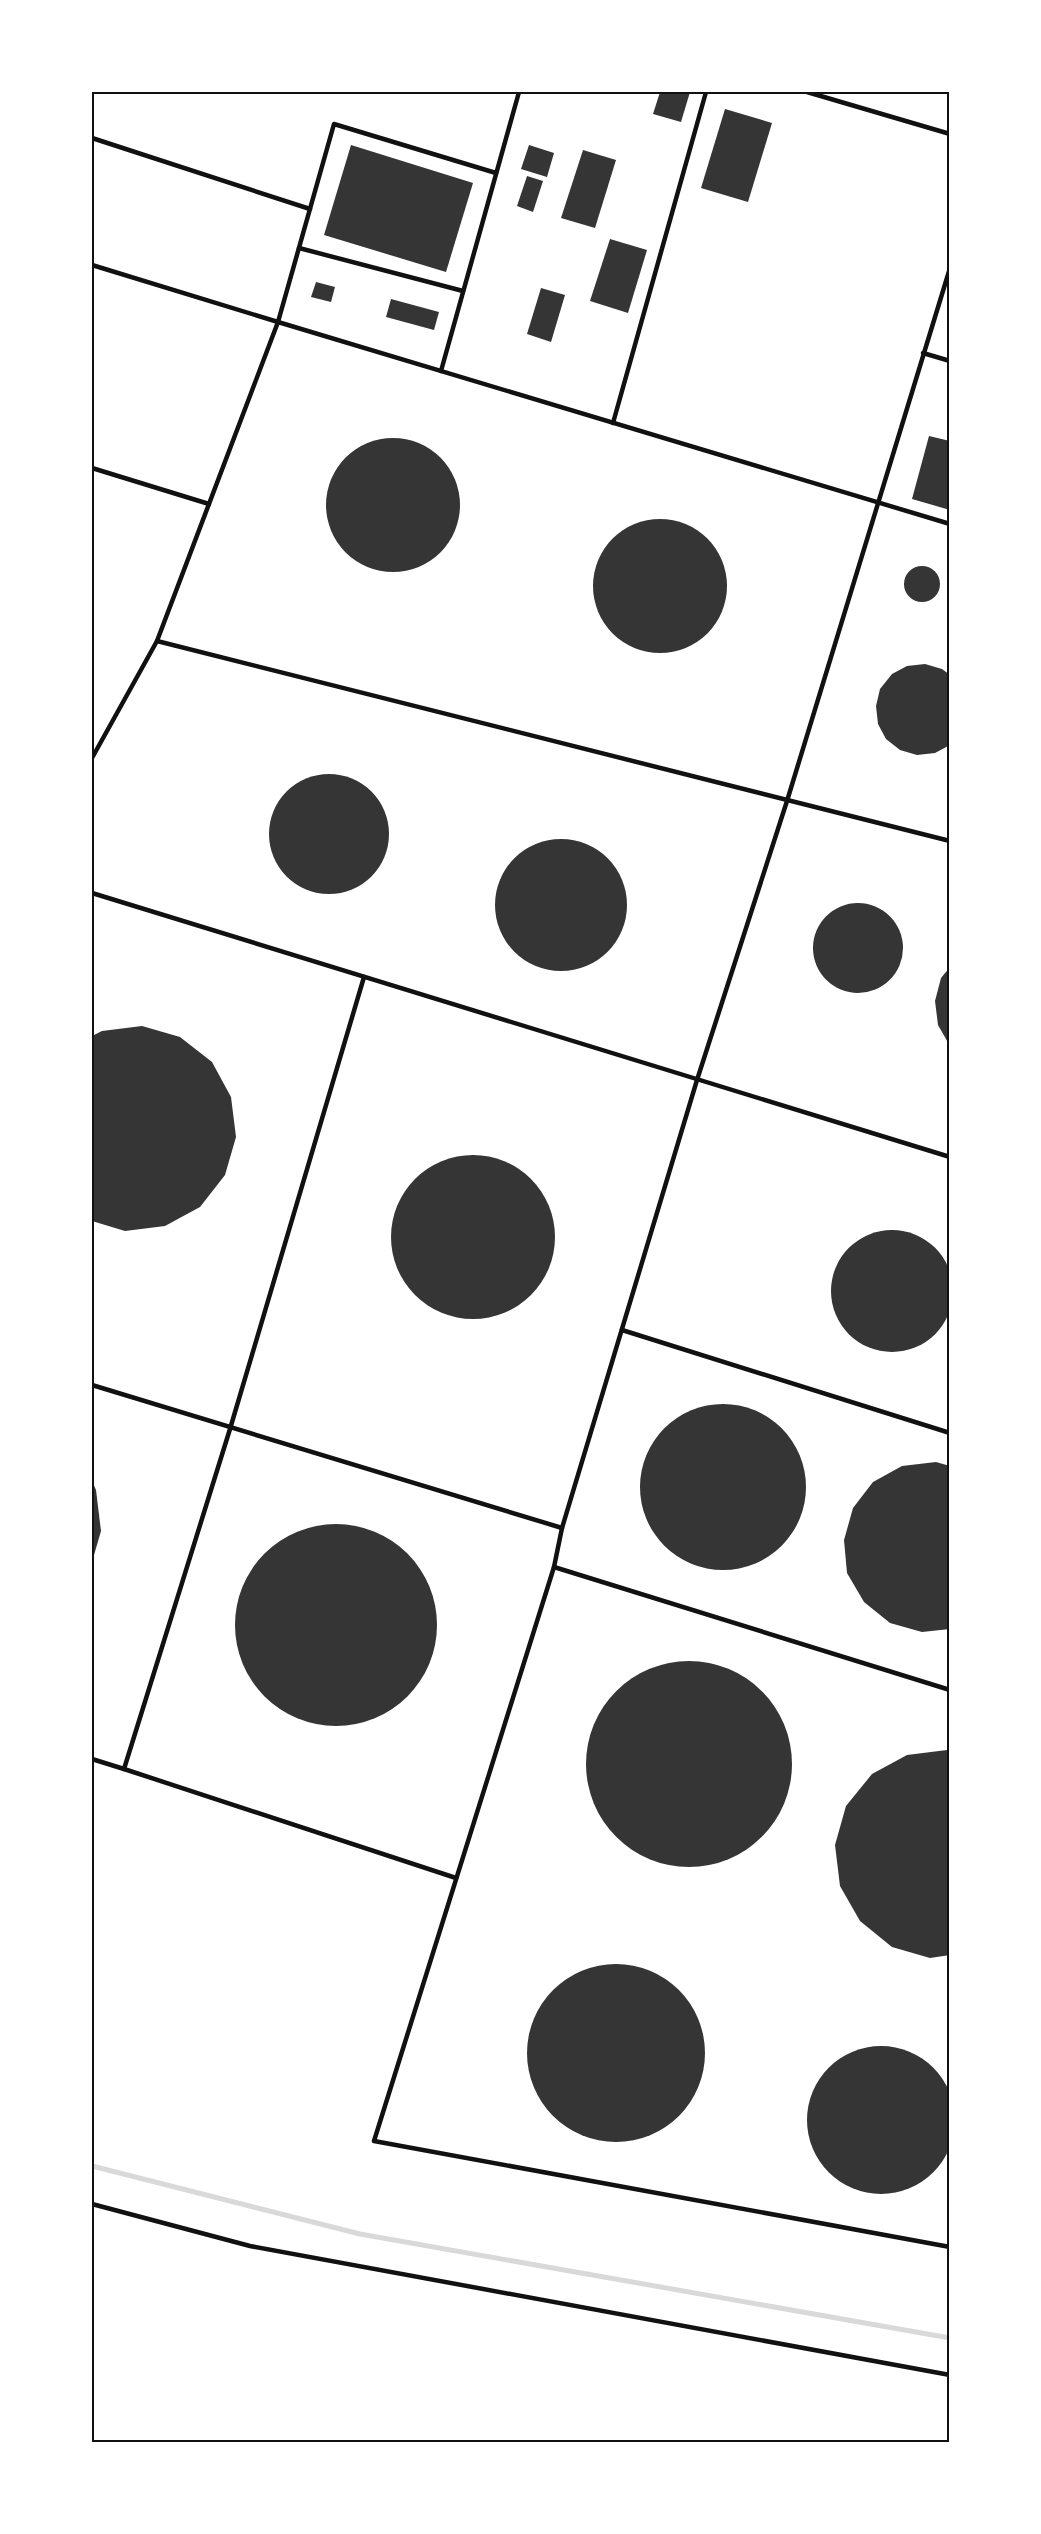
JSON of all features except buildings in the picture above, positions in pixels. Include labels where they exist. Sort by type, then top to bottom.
[{"type":"lane","points":[[441,371],[519,92]]},
{"type":"lane","points":[[613,423],[706,92]]},
{"type":"lane","points":[[807,92],[950,134]]},
{"type":"lane","points":[[92,758],[157,641],[278,322],[334,124],[496,173]]},
{"type":"lane","points":[[92,138],[310,209]]},
{"type":"lane","points":[[299,248],[463,291]]},
{"type":"lane","points":[[92,265],[950,524]]},
{"type":"lane","points":[[950,268],[787,801],[697,1080],[562,1528],[554,1567],[374,2141],[950,2247]]},
{"type":"lane","points":[[923,353],[950,361]]},
{"type":"lane","points":[[92,468],[209,504]]},
{"type":"lane","points":[[157,641],[950,841]]},
{"type":"lane","points":[[92,893],[950,1157]]},
{"type":"lane","points":[[124,1769],[230,1429],[364,977]]},
{"type":"lane","points":[[622,1330],[950,1433]]},
{"type":"lane","points":[[92,1385],[230,1429],[562,1528]]},
{"type":"lane","points":[[554,1567],[950,1690]]},
{"type":"lane","points":[[92,1760],[456,1878]]},
{"type":"lane","points":[[92,2204],[250,2246],[950,2375]]},
{"type":"waterway","points":[[92,2166],[360,2234],[950,2338]]}]
